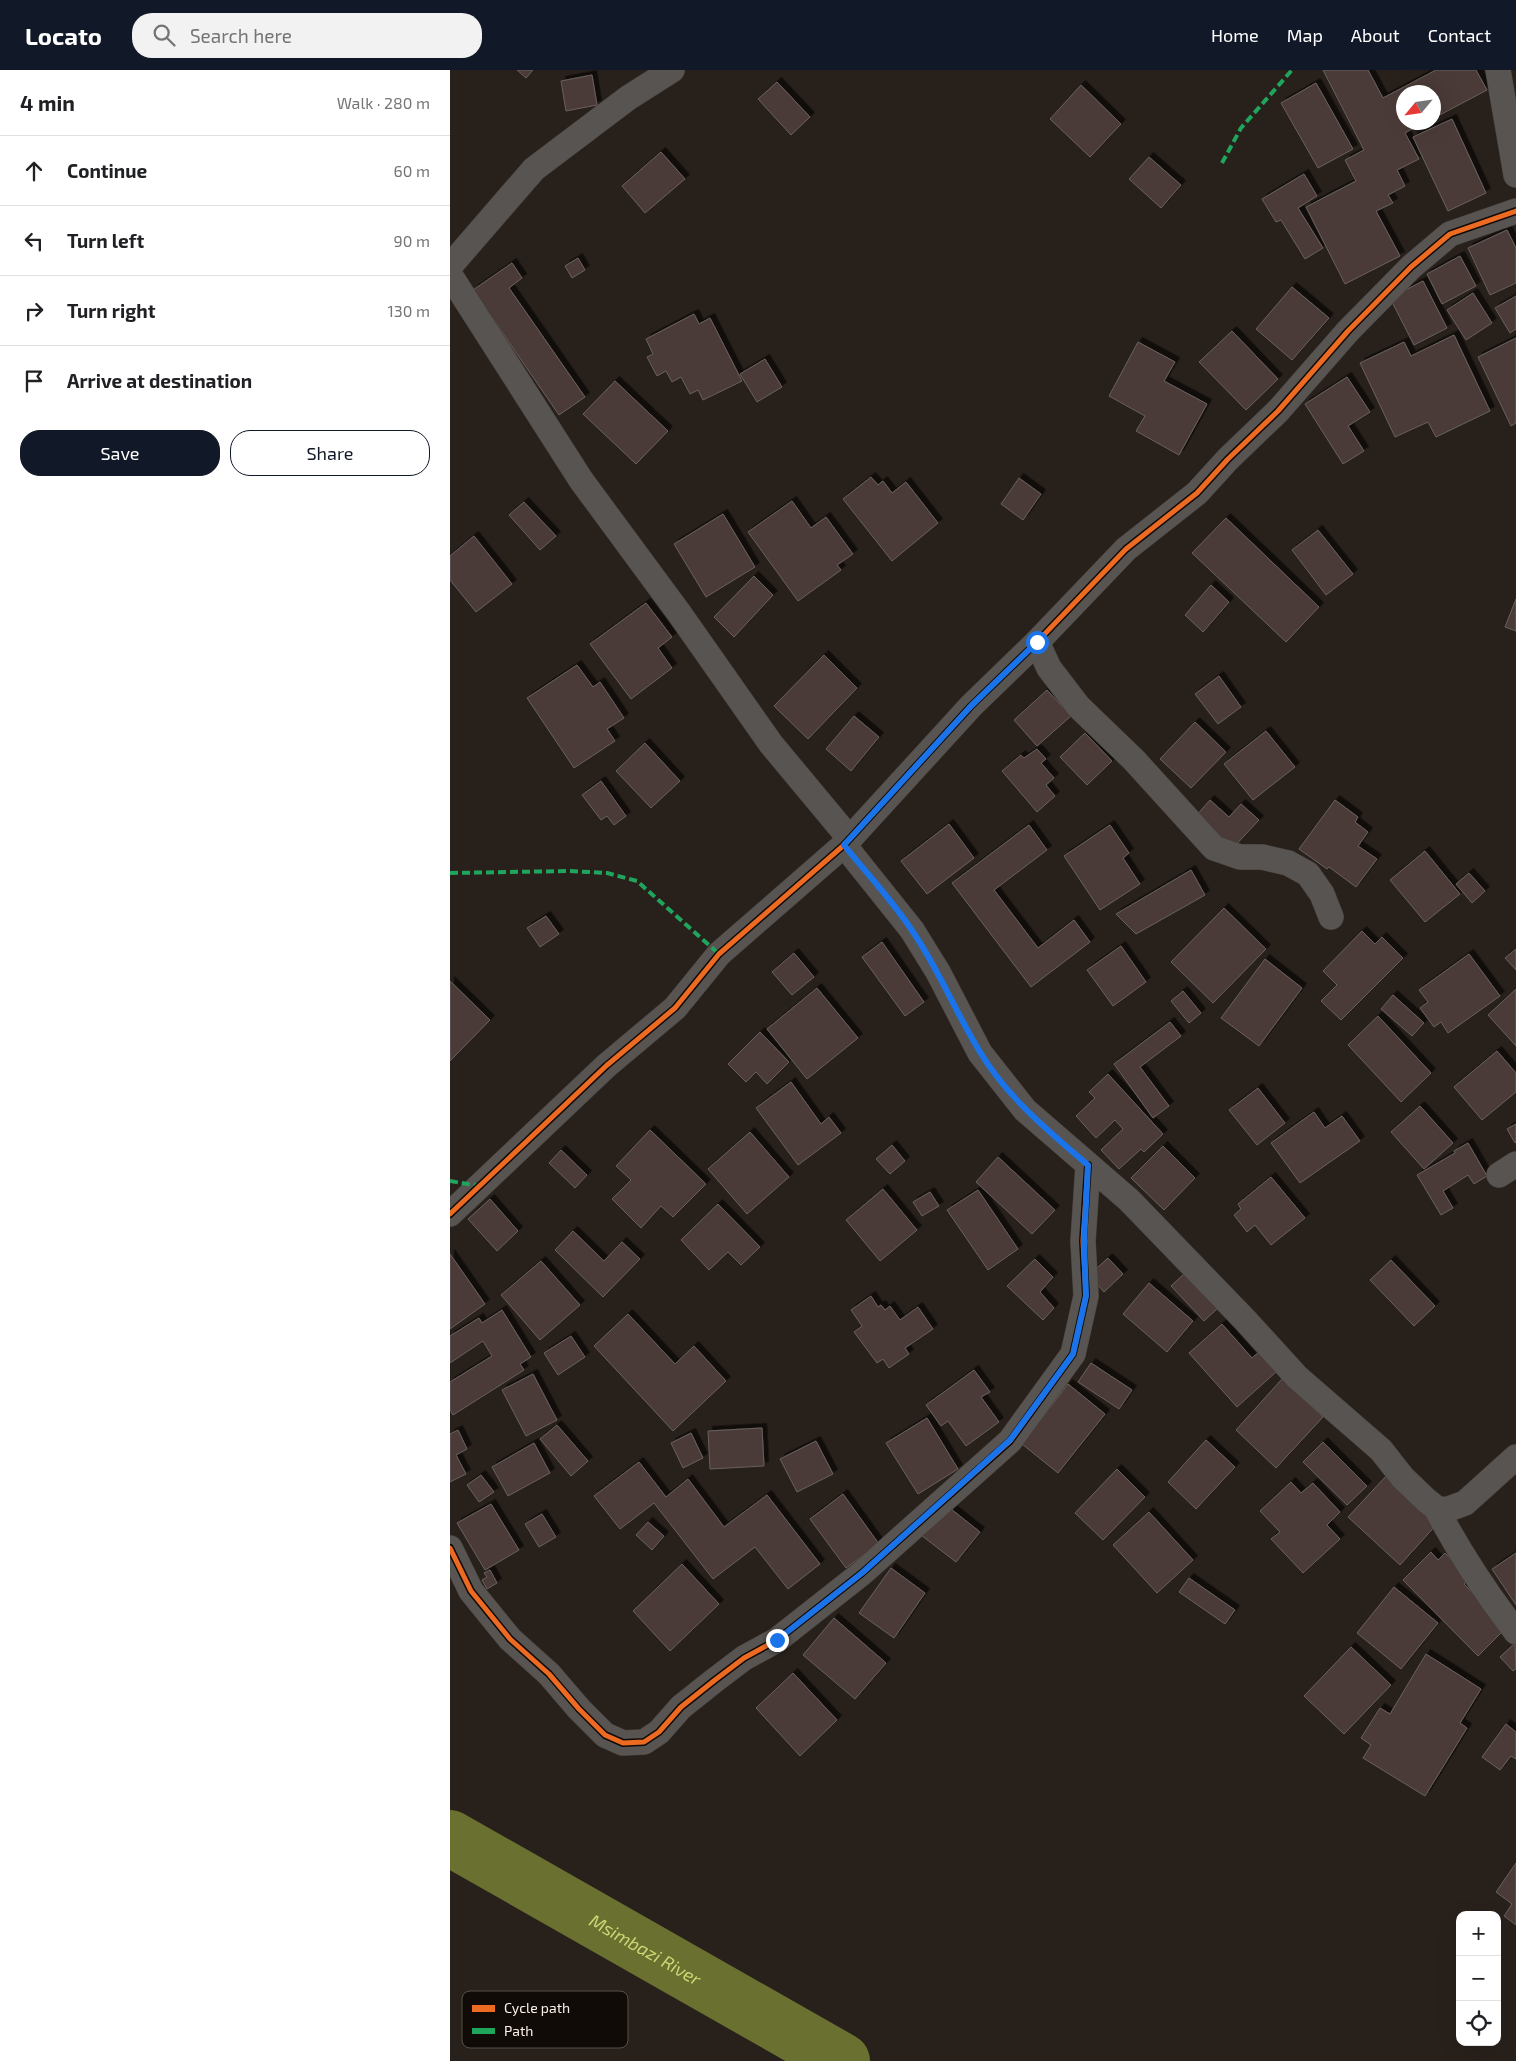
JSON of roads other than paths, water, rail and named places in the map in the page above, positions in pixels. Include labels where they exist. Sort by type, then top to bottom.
[{"type":"street","points":[[450,266],[534,169],[628,98],[672,70]]},
{"type":"street","points":[[1498,70],[1516,176]]},
{"type":"street","points":[[450,1214],[606,1066],[675,1008],[719,954],[847,842],[971,706],[1037,642],[1126,550],[1197,493],[1228,459],[1278,411],[1348,331],[1411,267],[1450,234],[1516,211]]},
{"type":"street","points":[[450,275],[581,480],[679,613],[771,744],[912,930],[938,972],[980,1053],[1000,1080],[1026,1110],[1129,1200],[1245,1320],[1297,1378],[1380,1450],[1403,1478],[1436,1508],[1484,1590],[1516,1632]]},
{"type":"street","points":[[1037,642],[1049,668],[1078,706],[1134,760],[1214,848],[1240,856],[1262,857],[1288,863],[1308,874],[1322,894],[1331,917]]},
{"type":"street","points":[[450,1548],[471,1591],[510,1639],[549,1674],[578,1709],[605,1735],[623,1743],[644,1742],[659,1732],[682,1707],[715,1680],[744,1658],[777,1640],[862,1573],[1010,1440],[1073,1354],[1086,1296],[1084,1241],[1088,1165]]},
{"type":"street","points":[[1436,1508],[1446,1510],[1465,1503],[1516,1457]]},
{"type":"waterway","name":"Msimbazi River","points":[[450,1838],[842,2061]]}]
